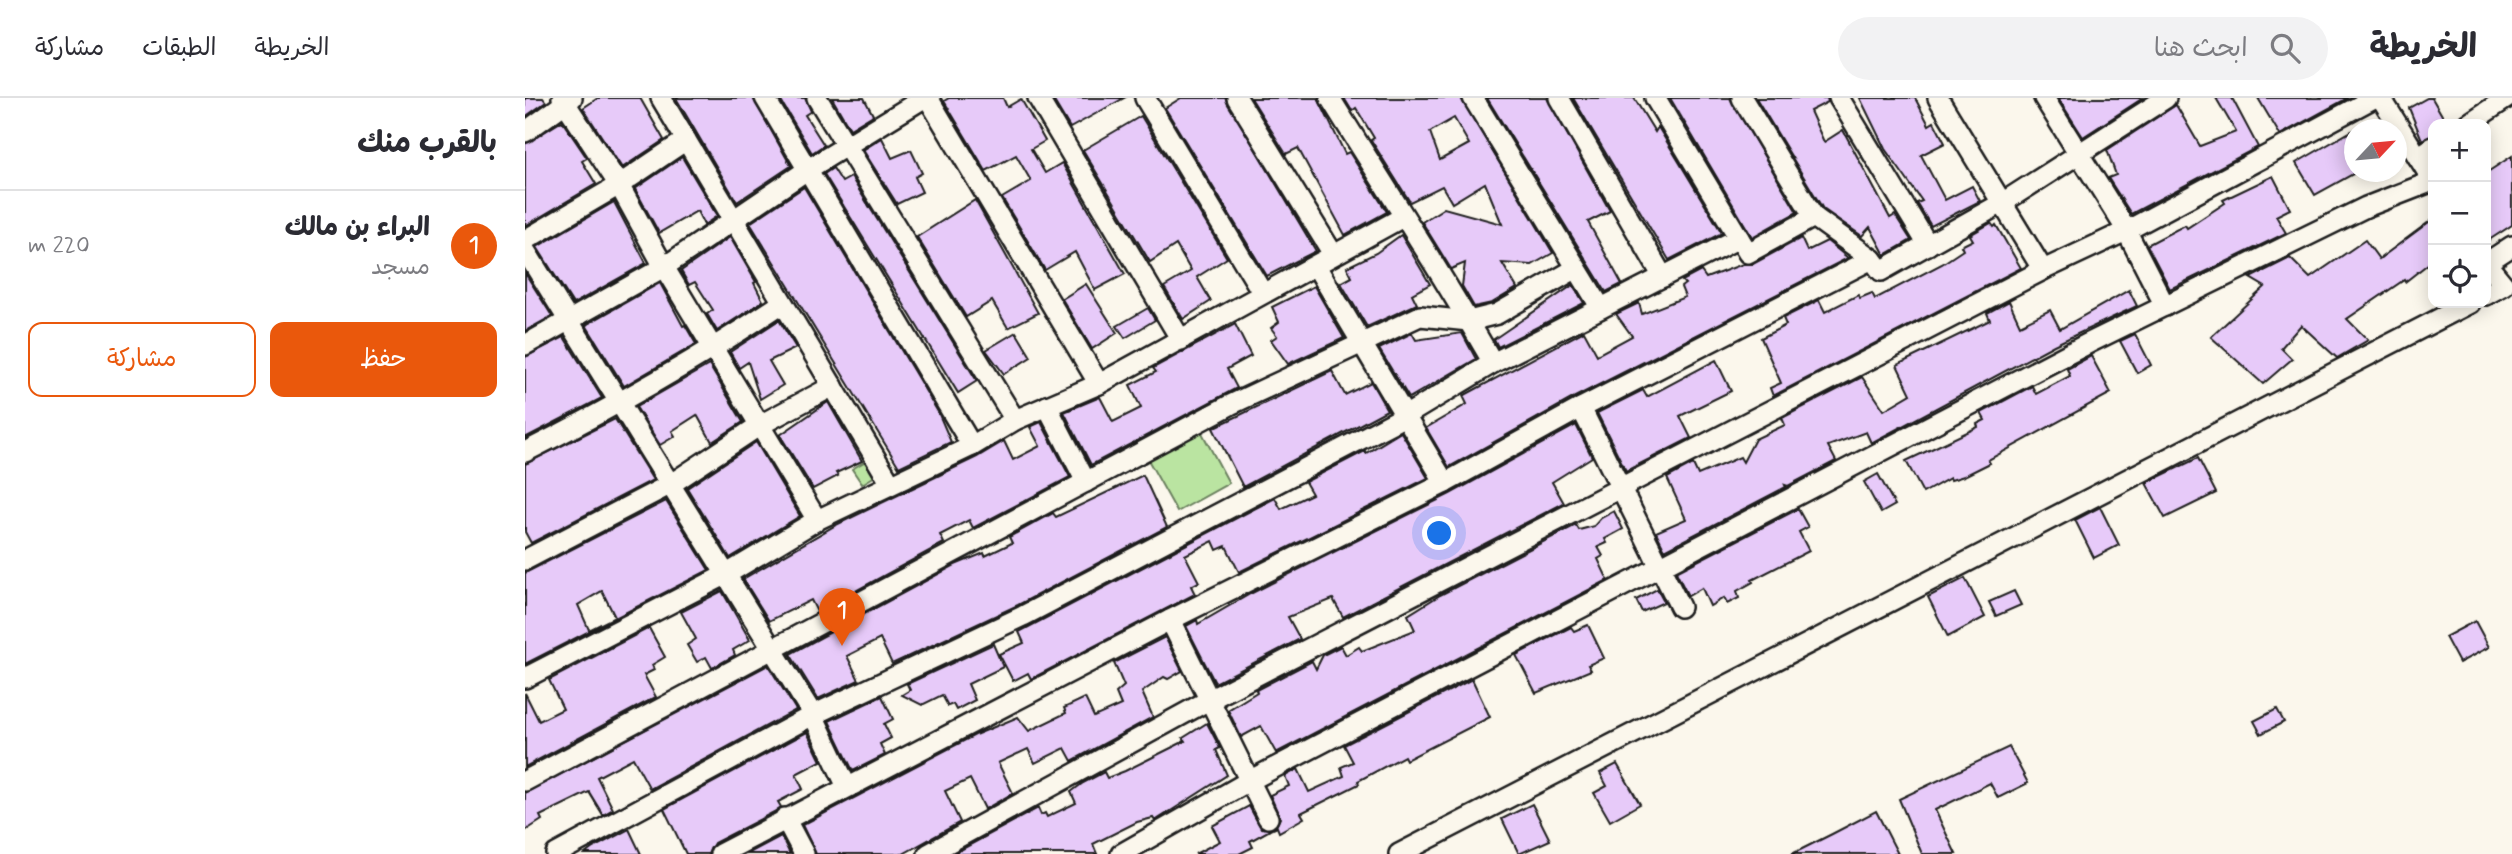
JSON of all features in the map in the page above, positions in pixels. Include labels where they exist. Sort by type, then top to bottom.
[{"type":"street","points":[[661,98],[734,219],[781,304],[891,484]]},
{"type":"street","points":[[765,98],[810,168],[884,302],[972,446]]},
{"type":"street","points":[[817,98],[1015,420]]},
{"type":"street","points":[[525,345],[664,267],[810,168],[926,98],[1099,384]]},
{"type":"street","points":[[1038,98],[1181,340]]},
{"type":"street","points":[[1145,98],[1262,292]]},
{"type":"street","points":[[1237,98],[1333,254]]},
{"type":"street","points":[[1330,98],[1403,217],[1427,248],[1493,363]]},
{"type":"street","points":[[1473,98],[1601,308]]},
{"type":"street","points":[[1559,98],[1663,276]]},
{"type":"street","points":[[1655,98],[1748,253],[1814,217]]},
{"type":"street","points":[[1742,98],[1814,217],[1872,259],[1881,271],[2002,203],[2081,155],[2166,98]]},
{"type":"street","points":[[1839,98],[1929,245]]},
{"type":"street","points":[[1938,98],[2043,270]]},
{"type":"street","points":[[2044,98],[2126,231],[2165,306]]},
{"type":"street","points":[[928,854],[1209,700],[2043,270],[2126,231],[2374,98]]},
{"type":"street","points":[[2381,98],[2426,152]]},
{"type":"street","points":[[2475,119],[2507,98]]},
{"type":"street","points":[[525,132],[566,100],[817,520]]},
{"type":"street","points":[[525,240],[619,185],[686,140]]},
{"type":"street","points":[[1121,854],[1249,781],[2165,306],[2366,207],[2430,182]]},
{"type":"street","points":[[525,678],[727,574],[817,520],[972,446],[1015,420],[1099,384],[1262,292],[1316,266],[1333,254],[1403,217]]},
{"type":"street","points":[[556,854],[813,715],[1023,616],[1405,416],[1493,363],[1739,238]]},
{"type":"street","points":[[2491,260],[2512,246]]},
{"type":"street","points":[[525,250],[813,715],[847,787]]},
{"type":"street","points":[[720,854],[1170,620],[1445,484],[1581,408],[1872,259]]},
{"type":"street","points":[[1316,266],[1445,484]]},
{"type":"street","points":[[525,781],[1230,405],[1420,316],[1469,321],[1497,314],[1575,268]]},
{"type":"street","points":[[2491,269],[2504,285],[2491,292]]},
{"type":"street","points":[[525,452],[621,403],[713,349],[781,304]]},
{"type":"street","points":[[1399,854],[2460,308]]},
{"type":"street","points":[[525,560],[671,484],[760,425],[833,386]]},
{"type":"street","points":[[1047,406],[1086,482]]},
{"type":"street","points":[[1581,408],[1680,607]]},
{"type":"street","points":[[1170,620],[1268,818]]},
{"type":"street","points":[[785,818],[804,854]]},
{"type":"green space","points":[[1200,429],[1229,483],[1177,512],[1147,458]]},
{"type":"green space","points":[[871,458],[880,473],[862,484],[852,469]]},
{"type":"building","points":[[525,98],[543,98],[546,102],[525,117]]},
{"type":"building","points":[[598,98],[640,98],[664,140],[622,168],[583,108]]},
{"type":"building","points":[[676,98],[753,98],[791,166],[737,202]]},
{"type":"building","points":[[779,98],[805,98],[811,111],[805,115],[824,145],[812,153]]},
{"type":"building","points":[[832,98],[864,98],[873,115],[850,129]]},
{"type":"building","points":[[949,98],[1003,98],[1007,107],[1021,99],[1045,141],[1031,149],[1045,173],[1062,163],[1125,274],[1095,290],[1075,252],[1045,270],[1002,198],[1031,181],[1016,155],[986,171],[944,101]]},
{"type":"building","points":[[1052,98],[1124,98],[1070,128]]},
{"type":"building","points":[[1181,98],[1225,98],[1316,251],[1267,276],[1165,108]]},
{"type":"building","points":[[1251,98],[1318,98],[1345,154],[1349,152],[1387,212],[1345,235],[1298,148],[1286,154]]},
{"type":"building","points":[[1344,98],[1461,98],[1553,253],[1532,265],[1502,263],[1517,288],[1492,303],[1474,307],[1462,286],[1465,263],[1451,269],[1422,222],[1444,208],[1502,224],[1485,183],[1452,203],[1442,186],[1410,202],[1371,140],[1374,138],[1356,108],[1352,111]],"holes":[[[1454,118],[1469,144],[1440,160],[1430,132]]]},
{"type":"building","points":[[1487,98],[1547,98],[1610,211],[1588,222],[1622,284],[1606,292]]},
{"type":"building","points":[[1573,98],[1634,98],[1655,132],[1658,127],[1722,233],[1669,260]]},
{"type":"building","points":[[1670,98],[1730,98],[1797,212],[1752,237]]},
{"type":"building","points":[[1756,98],[1827,98],[1828,102],[1810,111],[1824,142],[1843,130],[1890,218],[1895,215],[1911,240],[1885,255],[1870,227],[1862,236],[1823,209]]},
{"type":"building","points":[[1860,98],[1915,98],[1929,125],[1934,122],[1945,143],[1921,155],[1945,200],[1972,186],[1980,201],[1931,226],[1917,203],[1922,201],[1885,149]]},
{"type":"building","points":[[2058,98],[2143,98],[2083,137]]},
{"type":"building","points":[[2216,98],[2232,98],[2258,147],[2131,214],[2108,178],[2116,175],[2107,150],[2176,105],[2200,146],[2236,132]]},
{"type":"building","points":[[2258,98],[2348,98],[2280,135]]},
{"type":"building","points":[[2432,98],[2444,119],[2428,119],[2428,137],[2422,140],[2409,108]]},
{"type":"building","points":[[1141,116],[1227,258],[1197,277],[1211,301],[1183,319],[1164,287],[1191,271],[1176,245],[1150,262],[1083,150]]},
{"type":"building","points":[[562,121],[587,158],[582,161],[596,184],[525,226],[525,144]]},
{"type":"building","points":[[2344,135],[2344,179],[2315,195],[2296,163]]},
{"type":"building","points":[[882,138],[892,158],[911,150],[922,173],[915,177],[922,192],[897,204],[863,150]]},
{"type":"building","points":[[2512,156],[2512,225],[2491,239],[2491,182],[2491,170]]},
{"type":"building","points":[[682,157],[717,216],[704,225],[697,211],[659,233],[635,189]]},
{"type":"building","points":[[833,168],[842,182],[851,177],[977,381],[958,393],[824,174]]},
{"type":"building","points":[[2273,176],[2290,209],[2276,216],[2286,233],[2170,289],[2147,245],[2185,225],[2187,228],[2225,203],[2223,200]]},
{"type":"building","points":[[804,187],[938,412],[951,442],[899,467],[750,223]]},
{"type":"building","points":[[975,200],[1038,313],[1008,328],[992,301],[966,317],[917,237]]},
{"type":"building","points":[[614,202],[646,263],[573,304],[537,247]]},
{"type":"building","points":[[1991,223],[1994,227],[1996,225],[2021,268],[1773,396],[1770,388],[1781,383],[1761,338],[1786,325],[1783,318],[1819,300],[1825,312],[1858,295],[1860,298],[1872,293],[1875,299],[1942,264],[1963,250],[1961,246],[1973,240],[1970,235]]},
{"type":"building","points":[[2428,223],[2428,264],[2347,319],[2368,340],[2337,358],[2301,325],[2281,348],[2292,359],[2263,384],[2211,337],[2265,287],[2250,278],[2290,258],[2310,278],[2365,240],[2379,259]]},
{"type":"building","points":[[1401,235],[1430,284],[1412,294],[1417,304],[1367,327],[1341,283],[1352,277],[1347,267],[1376,253]]},
{"type":"building","points":[[730,237],[756,282],[754,283],[763,301],[717,331],[707,314],[713,310],[695,282],[689,285],[681,271]]},
{"type":"building","points":[[1801,238],[1807,251],[1827,241],[1848,258],[1575,397],[1449,467],[1426,428],[1467,404],[1463,396],[1584,331],[1597,355],[1632,336],[1616,314],[1639,303],[1642,314],[1685,297],[1681,287],[1685,284],[1682,281],[1701,271],[1706,278],[1743,264],[1753,264]]},
{"type":"building","points":[[525,273],[552,316],[525,331]]},
{"type":"building","points":[[660,283],[696,344],[624,386],[586,325]]},
{"type":"building","points":[[1086,284],[1117,333],[1092,349],[1062,299]]},
{"type":"building","points":[[1573,285],[1584,303],[1498,347],[1494,339]]},
{"type":"building","points":[[1314,286],[1344,338],[1288,364],[1271,340],[1277,336],[1271,328],[1279,322],[1272,307]]},
{"type":"building","points":[[2129,290],[2137,306],[2054,345],[1871,443],[1866,432],[1828,446],[1836,461],[1788,486],[1785,485],[1786,487],[1665,550],[1656,532],[1686,519],[1667,478],[1693,464],[1698,475],[1740,457],[1743,462],[1755,439],[1785,425],[1782,418],[1862,377],[1884,410],[1911,394],[1897,365],[1990,320],[1987,313],[2009,301],[2020,325],[2050,310],[2060,329]]},
{"type":"building","points":[[1148,308],[1155,320],[1125,338],[1117,326]]},
{"type":"building","points":[[779,320],[796,348],[769,361],[783,385],[760,399],[748,362],[739,368],[730,352]]},
{"type":"building","points":[[1235,324],[1251,356],[1227,369],[1237,388],[1091,465],[1064,412],[1100,397],[1113,422],[1141,408],[1130,385],[1156,372],[1153,368]]},
{"type":"building","points":[[1016,332],[1031,357],[1004,374],[986,350]]},
{"type":"building","points":[[1412,333],[1416,340],[1462,333],[1476,359],[1409,398],[1379,349]]},
{"type":"building","points":[[2135,334],[2151,365],[2137,373],[2120,341]]},
{"type":"building","points":[[564,337],[602,398],[525,438],[525,357]]},
{"type":"building","points":[[2091,356],[2111,393],[1988,460],[1990,463],[1964,476],[1951,480],[1950,478],[1923,493],[1906,461],[1978,427],[1977,424],[1985,420],[1981,413],[2032,386],[2036,394],[2070,376],[2067,369]]},
{"type":"building","points":[[1716,360],[1731,391],[1680,416],[1691,438],[1626,471],[1597,413],[1643,390],[1647,397]]},
{"type":"building","points":[[709,365],[743,422],[712,442],[697,415],[672,431],[675,436],[660,445],[636,407]]},
{"type":"building","points":[[1332,371],[1345,395],[1371,382],[1387,410],[1243,487],[1213,428]]},
{"type":"building","points":[[828,402],[862,461],[836,473],[838,476],[813,489],[780,435]]},
{"type":"building","points":[[615,419],[653,480],[531,543],[525,532],[525,464]]},
{"type":"building","points":[[1041,422],[1070,477],[973,528],[969,520],[940,535],[944,543],[817,612],[811,600],[769,621],[743,579],[836,525],[977,457],[1004,441],[1013,460],[1040,446],[1030,427]]},
{"type":"building","points":[[1576,425],[1592,457],[1552,482],[1564,503],[1343,617],[1333,599],[1288,617],[1300,639],[1215,683],[1186,626],[1197,620],[1198,624],[1250,594],[1450,494]]},
{"type":"building","points":[[1401,432],[1428,478],[1239,572],[1226,546],[1217,550],[1213,541],[1185,555],[1199,582],[1191,586],[1195,594],[1031,679],[1028,673],[1013,681],[999,654],[1024,643],[1019,632],[1275,498],[1281,509],[1312,494],[1305,482],[1365,451],[1366,453]]},
{"type":"building","points":[[756,442],[800,516],[730,558],[687,488]]},
{"type":"building","points":[[2198,458],[2216,493],[2165,518],[2146,483]]},
{"type":"building","points":[[1878,474],[1895,505],[1881,513],[1864,482]]},
{"type":"building","points":[[1143,475],[1167,527],[1018,605],[892,664],[880,639],[847,656],[859,680],[818,699],[790,654],[955,565],[984,553],[985,556],[1012,543],[1009,537],[1053,513],[1056,517]]},
{"type":"building","points":[[666,501],[709,570],[525,664],[525,573]],"holes":[[[602,591],[615,617],[589,630],[578,605]]]},
{"type":"building","points":[[2100,507],[2119,545],[2094,558],[2075,520]]},
{"type":"building","points":[[1798,509],[1808,527],[1799,532],[1809,551],[1752,580],[1753,582],[1737,591],[1739,598],[1727,604],[1724,598],[1710,606],[1702,588],[1688,596],[1676,572]]},
{"type":"building","points":[[1614,511],[1623,529],[1605,539],[1607,543],[1598,547],[1603,556],[1598,559],[1608,580],[1276,753],[1261,726],[1241,737],[1228,710],[1257,692],[1256,690],[1312,661],[1316,669],[1323,655],[1341,646],[1346,655],[1359,647],[1362,651],[1415,630],[1408,615],[1440,595],[1576,525],[1579,530],[1594,526],[1601,518]]},
{"type":"building","points":[[1965,578],[1985,617],[1948,637],[1928,597]]},
{"type":"building","points":[[1657,589],[1664,602],[1642,612],[1636,600]]},
{"type":"building","points":[[722,591],[750,640],[733,650],[735,655],[712,668],[706,657],[697,662],[687,645],[696,639],[681,612]]},
{"type":"building","points":[[2014,591],[2021,605],[1996,616],[1989,602]]},
{"type":"building","points":[[2475,621],[2489,647],[2459,663],[2445,637]]},
{"type":"building","points":[[1588,625],[1604,658],[1588,665],[1591,670],[1536,693],[1516,655],[1571,627],[1574,631]]},
{"type":"building","points":[[649,628],[665,657],[652,665],[654,670],[644,675],[656,697],[525,767],[525,693],[539,721],[563,709],[549,680]]},
{"type":"building","points":[[1165,637],[1182,671],[1168,679],[1164,677],[1142,692],[1153,717],[1072,761],[1065,748],[1035,763],[1028,749],[998,763],[1013,793],[985,809],[970,779],[945,791],[960,822],[903,854],[816,854],[802,825],[975,735],[1018,717],[1029,731],[1066,713],[1064,708],[1085,698],[1094,717],[1121,705],[1116,693],[1124,686],[1114,663]]},
{"type":"building","points":[[993,644],[1003,667],[968,684],[975,700],[956,710],[953,704],[948,706],[942,695],[922,705],[902,695],[910,690],[907,684]]},
{"type":"building","points":[[768,665],[796,710],[650,789],[633,758],[597,777],[613,809],[603,815],[589,792],[540,816],[542,820],[525,831],[525,793]]},
{"type":"building","points":[[1472,679],[1490,717],[1406,760],[1404,756],[1358,781],[1359,784],[1301,813],[1304,818],[1279,832],[1277,827],[1275,828],[1280,818],[1270,795],[1289,786],[1285,776],[1298,769],[1309,792],[1344,776],[1341,767],[1353,762],[1344,745]]},
{"type":"building","points":[[882,696],[893,719],[884,724],[891,738],[880,744],[885,755],[853,771],[829,721]]},
{"type":"building","points":[[2277,709],[2284,722],[2261,734],[2254,721]]},
{"type":"building","points":[[1207,723],[1220,748],[1216,750],[1227,775],[1155,821],[1153,818],[1137,822],[1093,844],[1097,854],[953,854],[1038,808],[1041,815],[1045,813],[1047,817],[1076,803],[1071,792],[1083,783],[1104,772],[1107,778],[1125,771],[1185,741],[1183,738]]},
{"type":"building","points":[[807,732],[821,761],[796,774],[803,789],[778,802],[781,807],[774,812],[714,843],[708,854],[686,854],[664,809]]},
{"type":"building","points":[[2009,747],[2028,783],[1998,798],[1990,783],[1935,810],[1956,854],[1922,854],[1899,799]]},
{"type":"building","points":[[1617,764],[1640,804],[1610,821],[1594,793],[1607,786],[1600,773]]},
{"type":"building","points":[[1532,804],[1550,840],[1519,854],[1502,819]]},
{"type":"building","points":[[1249,806],[1261,828],[1272,829],[1250,841],[1253,847],[1239,854],[1195,854],[1220,841],[1212,826]]},
{"type":"building","points":[[1876,811],[1898,854],[1792,854],[1832,834]]},
{"type":"building","points":[[629,829],[641,854],[585,854],[593,848]]},
{"type":"building","points":[[781,836],[790,854],[747,854]]},
{"type":"place","name":"البراء بن مالك","points":[[842,646]]}]
